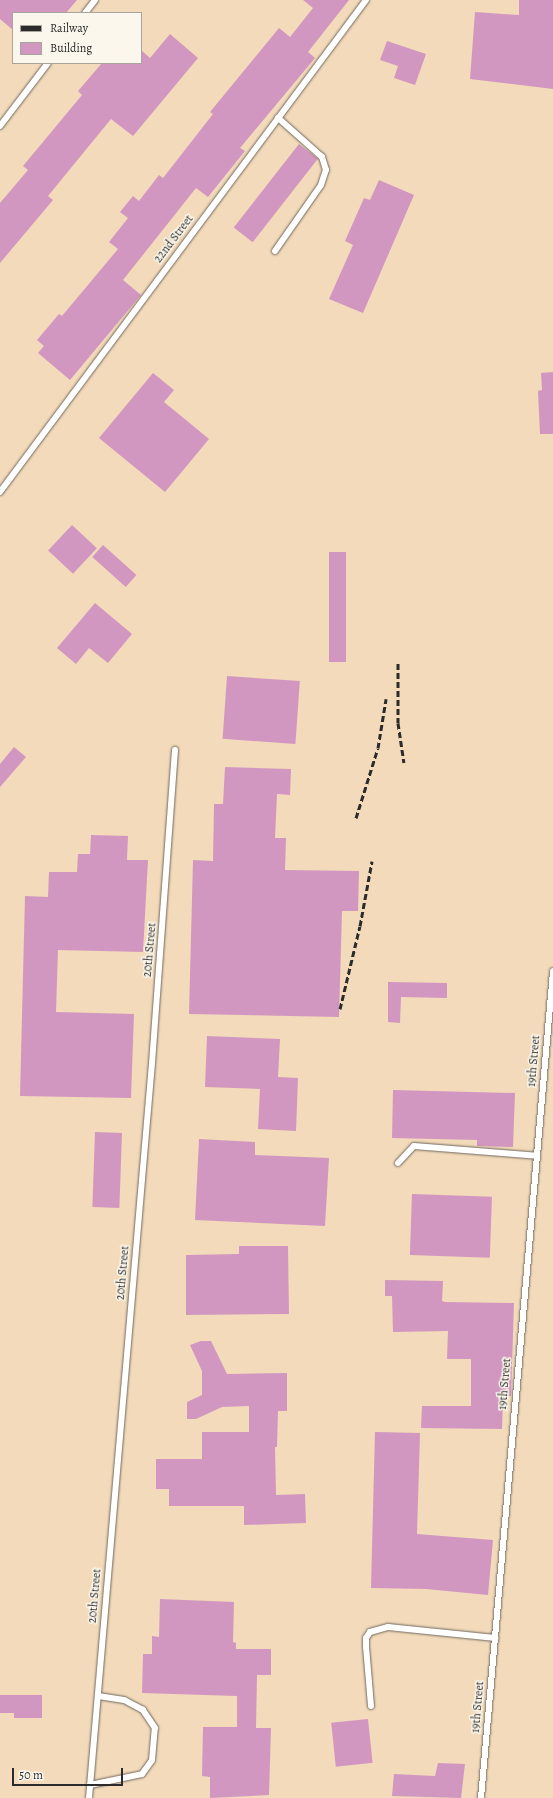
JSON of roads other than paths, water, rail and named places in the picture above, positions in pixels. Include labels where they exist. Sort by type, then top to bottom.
[{"type":"lane","points":[[86,12],[95,0]]},
{"type":"lane","name":"22nd Street","points":[[0,492],[366,0]]},
{"type":"lane","points":[[0,126],[47,64]]},
{"type":"lane","points":[[275,251],[321,184],[326,170],[322,157],[278,118]]},
{"type":"lane","name":"20th Street","points":[[89,1798],[152,1063],[175,750]]},
{"type":"lane","name":"19th Street","points":[[481,1798],[553,972]]},
{"type":"lane","points":[[398,1163],[414,1146],[537,1156]]},
{"type":"lane","points":[[371,1706],[366,1646],[366,1638],[370,1632],[388,1627],[494,1638]]},
{"type":"lane","points":[[90,1785],[142,1774],[152,1760],[155,1728],[143,1710],[124,1700],[98,1696]]},
{"type":"railway","points":[[398,663],[398,723],[404,763]]},
{"type":"railway","points":[[356,818],[378,748],[386,699]]},
{"type":"railway","points":[[340,1009],[360,926],[372,861]]}]
